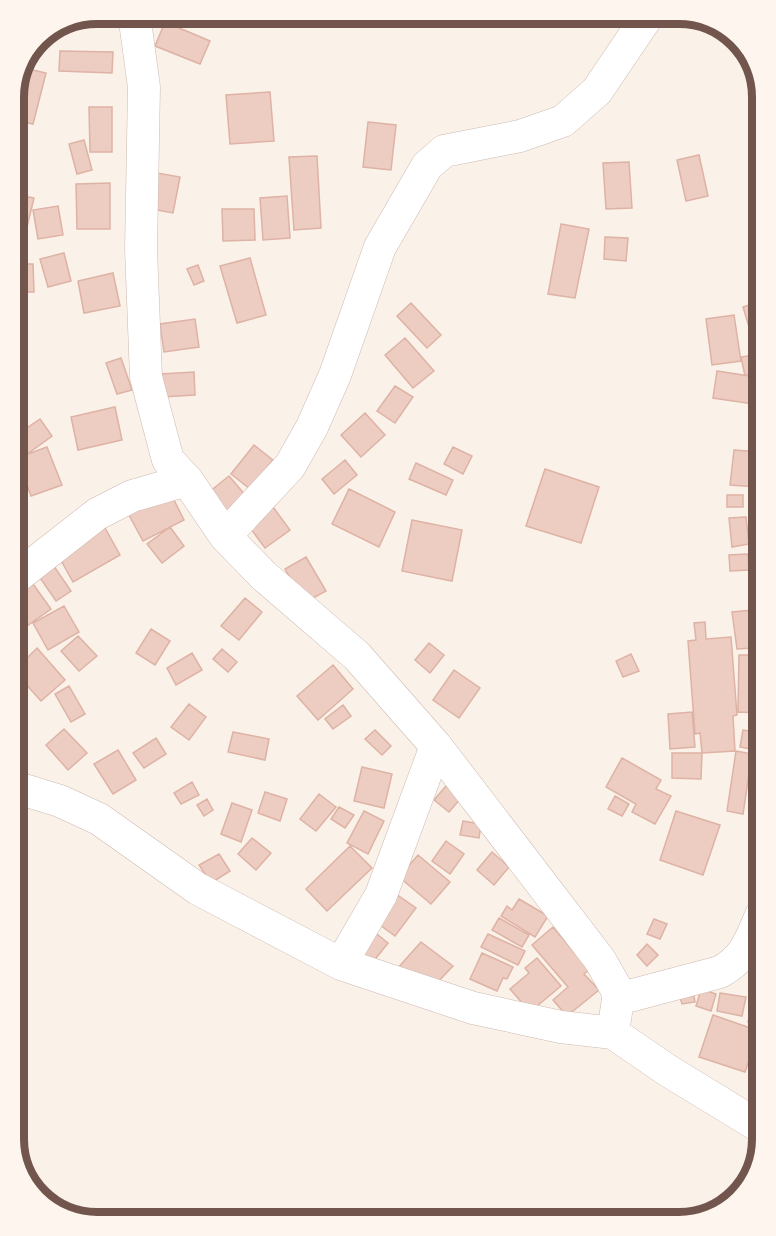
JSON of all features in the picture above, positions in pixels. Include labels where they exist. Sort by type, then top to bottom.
[{"type":"street","points":[[135,24],[144,87],[141,249],[146,377],[168,460],[187,480],[225,536],[264,576],[357,656],[436,746],[600,960],[617,990],[618,999],[612,1033]]},
{"type":"street","points":[[225,536],[290,466],[312,427],[335,375],[380,247],[427,166],[444,151],[520,136],[563,121],[597,91],[642,24]]},
{"type":"street","points":[[24,571],[97,514],[132,496],[187,480]]},
{"type":"street","points":[[340,964],[381,895],[436,746]]},
{"type":"street","points":[[24,790],[60,801],[99,819],[198,889],[340,964],[473,1008],[561,1028],[612,1033],[752,1122]]},
{"type":"street","points":[[618,999],[720,972],[733,965],[743,954],[752,935]]},
{"type":"building","points":[[164,24],[170,24],[210,41],[200,64],[155,46]]},
{"type":"building","points":[[60,51],[113,52],[112,73],[59,71]]},
{"type":"building","points":[[30,69],[46,73],[33,124],[24,122],[24,92]]},
{"type":"building","points":[[270,92],[274,141],[230,144],[226,95]]},
{"type":"building","points":[[89,107],[112,107],[112,152],[90,152]]},
{"type":"building","points":[[368,122],[396,125],[391,170],[363,167]]},
{"type":"building","points":[[84,140],[92,170],[77,174],[69,144]]},
{"type":"building","points":[[699,155],[708,196],[686,201],[677,160]]},
{"type":"building","points":[[317,156],[321,228],[294,230],[289,157]]},
{"type":"building","points":[[629,162],[632,208],[606,209],[603,163]]},
{"type":"building","points":[[157,173],[180,177],[173,213],[151,209]]},
{"type":"building","points":[[110,183],[110,229],[77,229],[76,184]]},
{"type":"building","points":[[24,196],[34,198],[26,231],[24,230]]},
{"type":"building","points":[[287,196],[290,238],[263,240],[260,198]]},
{"type":"building","points":[[58,206],[63,235],[38,239],[33,210]]},
{"type":"building","points":[[222,209],[254,209],[255,240],[223,241]]},
{"type":"building","points":[[561,224],[589,229],[575,298],[548,294]]},
{"type":"building","points":[[605,237],[628,238],[626,261],[604,259]]},
{"type":"building","points":[[64,253],[71,281],[48,287],[40,259]]},
{"type":"building","points":[[250,258],[266,315],[237,323],[220,266]]},
{"type":"building","points":[[24,264],[33,264],[34,292],[24,292]]},
{"type":"building","points":[[198,265],[204,281],[194,285],[187,269]]},
{"type":"building","points":[[113,273],[120,306],[84,313],[78,281]]},
{"type":"building","points":[[411,303],[441,335],[427,348],[397,316]]},
{"type":"building","points":[[752,304],[752,337],[743,307]]},
{"type":"building","points":[[734,315],[741,361],[712,365],[706,319]]},
{"type":"building","points":[[195,319],[199,347],[164,352],[160,324]]},
{"type":"building","points":[[405,338],[434,371],[413,388],[385,355]]},
{"type":"building","points":[[752,355],[752,374],[745,376],[741,357]]},
{"type":"building","points":[[121,358],[132,390],[117,394],[106,363]]},
{"type":"building","points":[[717,371],[752,376],[752,404],[713,398]]},
{"type":"building","points":[[194,372],[195,395],[162,397],[161,374]]},
{"type":"building","points":[[395,386],[413,397],[395,423],[377,411]]},
{"type":"building","points":[[115,407],[122,440],[78,450],[71,417]]},
{"type":"building","points":[[365,413],[385,435],[361,457],[341,435]]},
{"type":"building","points":[[40,419],[52,436],[26,455],[24,430]]},
{"type":"building","points":[[254,445],[273,460],[250,489],[231,474]]},
{"type":"building","points":[[47,447],[62,485],[31,496],[24,477],[24,455]]},
{"type":"building","points":[[453,447],[472,456],[463,474],[444,464]]},
{"type":"building","points":[[734,450],[752,451],[752,487],[730,485]]},
{"type":"building","points":[[345,460],[357,475],[334,494],[322,479]]},
{"type":"building","points":[[416,463],[453,480],[446,495],[409,479]]},
{"type":"building","points":[[545,469],[599,487],[581,543],[526,526]]},
{"type":"building","points":[[229,476],[246,496],[221,517],[204,496]]},
{"type":"building","points":[[349,489],[395,512],[379,547],[332,524]]},
{"type":"building","points":[[171,494],[184,520],[143,541],[129,515]]},
{"type":"building","points":[[727,495],[743,495],[743,507],[727,507]]},
{"type":"building","points":[[273,507],[290,530],[265,548],[248,525]]},
{"type":"building","points":[[746,517],[749,544],[732,547],[729,518]]},
{"type":"building","points":[[100,519],[120,555],[73,582],[53,546]]},
{"type":"building","points":[[412,520],[462,530],[452,581],[402,571]]},
{"type":"building","points":[[170,527],[184,546],[162,563],[147,544]]},
{"type":"building","points":[[748,554],[749,570],[730,571],[729,555]]},
{"type":"building","points":[[306,557],[326,591],[304,603],[285,569]]},
{"type":"building","points":[[51,562],[71,591],[56,601],[36,572]]},
{"type":"building","points":[[33,584],[51,609],[24,628],[24,591]]},
{"type":"building","points":[[245,598],[262,612],[239,640],[221,626]]},
{"type":"building","points":[[64,606],[79,632],[48,650],[33,623]]},
{"type":"building","points":[[752,610],[752,648],[737,649],[732,612]]},
{"type":"building","points":[[705,622],[706,639],[731,637],[737,715],[733,716],[735,751],[702,753],[700,733],[695,734],[688,641],[696,640],[694,623]]},
{"type":"building","points":[[151,629],[170,641],[155,665],[136,653]]},
{"type":"building","points":[[78,636],[97,656],[79,671],[61,651]]},
{"type":"building","points":[[429,643],[444,655],[430,673],[415,660]]},
{"type":"building","points":[[37,648],[65,680],[41,701],[24,682],[24,661]]},
{"type":"building","points":[[222,649],[237,662],[228,672],[213,659]]},
{"type":"building","points":[[192,653],[202,670],[176,685],[167,668]]},
{"type":"building","points":[[631,654],[639,671],[623,677],[616,661]]},
{"type":"building","points":[[739,655],[752,655],[752,713],[738,712]]},
{"type":"building","points":[[333,665],[353,689],[318,720],[297,696]]},
{"type":"building","points":[[454,670],[480,688],[459,718],[433,700]]},
{"type":"building","points":[[69,686],[85,714],[71,722],[55,694]]},
{"type":"building","points":[[189,704],[206,717],[189,740],[171,727]]},
{"type":"building","points":[[343,705],[351,716],[333,729],[325,719]]},
{"type":"building","points":[[692,712],[695,747],[670,749],[668,714]]},
{"type":"building","points":[[64,729],[87,753],[68,770],[46,745]]},
{"type":"building","points":[[375,730],[391,746],[382,755],[365,739]]},
{"type":"building","points":[[743,730],[752,732],[752,749],[740,747]]},
{"type":"building","points":[[233,732],[269,739],[265,760],[228,752]]},
{"type":"building","points":[[156,738],[166,754],[144,768],[133,753]]},
{"type":"building","points":[[118,750],[136,780],[113,794],[94,764]]},
{"type":"building","points":[[736,751],[752,754],[743,814],[727,811]]},
{"type":"building","points":[[672,753],[702,753],[701,779],[672,778]]},
{"type":"building","points":[[622,758],[661,780],[656,789],[671,796],[655,824],[632,812],[636,804],[606,787]]},
{"type":"building","points":[[362,767],[392,774],[384,808],[354,801]]},
{"type":"building","points":[[192,782],[199,795],[181,804],[174,793]]},
{"type":"building","points":[[446,786],[461,798],[449,812],[434,800]]},
{"type":"building","points":[[265,792],[287,799],[280,821],[258,813]]},
{"type":"building","points":[[319,794],[336,807],[316,831],[300,819]]},
{"type":"building","points":[[615,796],[629,804],[622,816],[608,809]]},
{"type":"building","points":[[207,799],[213,810],[204,816],[197,805]]},
{"type":"building","points":[[232,803],[252,810],[241,842],[221,834]]},
{"type":"building","points":[[339,807],[354,815],[345,828],[331,819]]},
{"type":"building","points":[[364,811],[384,821],[368,854],[347,843]]},
{"type":"building","points":[[676,811],[720,825],[703,875],[660,860]]},
{"type":"building","points":[[463,821],[481,824],[479,838],[460,835]]},
{"type":"building","points":[[252,838],[271,853],[256,870],[238,854]]},
{"type":"building","points":[[446,841],[464,854],[450,874],[432,861]]},
{"type":"building","points":[[350,846],[372,868],[327,911],[306,889]]},
{"type":"building","points":[[492,852],[509,867],[494,885],[477,870]]},
{"type":"building","points":[[219,854],[230,871],[211,883],[199,865]]},
{"type":"building","points":[[418,855],[450,882],[431,904],[399,877]]},
{"type":"building","points":[[396,894],[416,908],[395,936],[376,922]]},
{"type":"building","points":[[519,899],[548,916],[535,937],[501,916],[507,906],[512,910]]},
{"type":"building","points":[[499,918],[529,935],[522,947],[492,930]]},
{"type":"building","points":[[654,919],[667,924],[660,939],[647,934]]},
{"type":"building","points":[[367,926],[388,943],[373,962],[352,944]]},
{"type":"building","points":[[553,927],[589,970],[584,974],[599,990],[567,1016],[553,1000],[568,987],[532,945]]},
{"type":"building","points":[[488,934],[525,951],[518,965],[481,947]]},
{"type":"building","points":[[421,942],[453,966],[427,993],[397,969]]},
{"type":"building","points":[[647,944],[658,955],[647,966],[637,955]]},
{"type":"building","points":[[482,953],[513,967],[507,979],[503,978],[497,991],[470,979]]},
{"type":"building","points":[[537,958],[561,986],[530,1012],[510,989],[529,973],[525,968]]},
{"type":"building","points":[[701,989],[716,994],[711,1011],[696,1006]]},
{"type":"building","points":[[693,991],[695,1002],[682,1004],[679,994]]},
{"type":"building","points":[[720,993],[746,997],[742,1016],[717,1011]]},
{"type":"building","points":[[752,1008],[752,1023],[748,1022]]},
{"type":"building","points":[[713,1015],[752,1029],[752,1052],[745,1072],[699,1057]]}]
